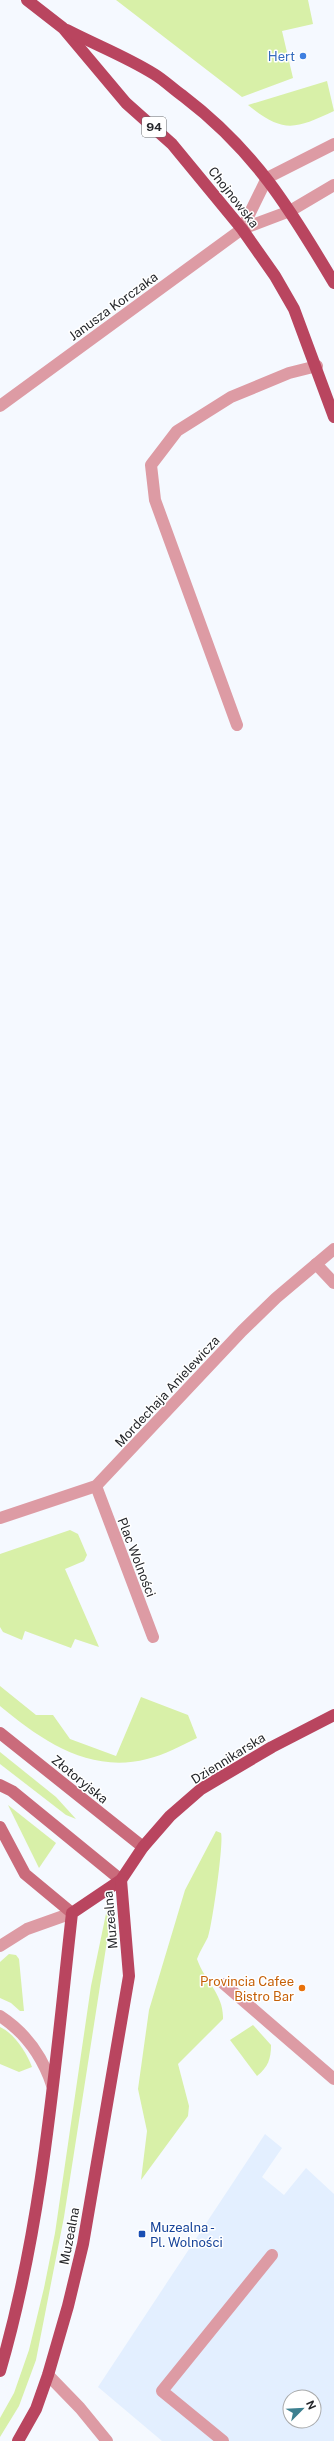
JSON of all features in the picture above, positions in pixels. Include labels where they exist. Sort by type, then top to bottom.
[{"type":"main road","name":"Chojnowska","points":[[27,0],[63,28],[154,74],[221,127],[268,178],[334,283]]},
{"type":"main road","name":"Chojnowska","points":[[63,28],[126,103],[172,144],[242,229],[275,276],[294,309],[317,366],[334,417]]},
{"type":"main road","name":"Dziennikarska","points":[[121,1880],[143,1847],[170,1816],[201,1789],[272,1747],[334,1715]]},
{"type":"main road","name":"Muzealna","points":[[18,2441],[36,2409],[48,2375],[68,2306],[83,2244],[128,1976],[121,1880],[72,1913]]},
{"type":"main road","points":[[0,2371],[26,2266],[52,2085],[72,1913]]},
{"type":"street","points":[[242,229],[268,178],[334,144]]},
{"type":"street","points":[[242,229],[290,211],[334,184]]},
{"type":"street","name":"Janusza Korczaka","points":[[0,406],[242,229]]},
{"type":"street","points":[[237,724],[155,500],[151,465],[177,431],[231,397],[289,373],[317,366]]},
{"type":"street","name":"Mordechaja Anielewicza","points":[[0,1518],[96,1486],[242,1331],[276,1298],[334,1249]]},
{"type":"street","points":[[316,1264],[334,1283]]},
{"type":"street","name":"Plac Wolności","points":[[96,1486],[153,1637]]},
{"type":"street","name":"Złotoryjska","points":[[0,1733],[143,1847]]},
{"type":"street","points":[[0,1785],[12,1791],[121,1880]]},
{"type":"street","points":[[0,1827],[25,1874],[72,1913]]},
{"type":"street","points":[[0,1946],[27,1929],[72,1913]]},
{"type":"street","points":[[224,1984],[334,2079]]},
{"type":"street","points":[[0,2016],[18,2029],[38,2052],[52,2085]]},
{"type":"street","points":[[223,2441],[162,2391],[272,2255]]},
{"type":"street","points":[[48,2375],[80,2408],[107,2441]]},
{"type":"shaded area","points":[[265,2134],[282,2148],[262,2177],[284,2195],[306,2168],[334,2194],[334,2441],[162,2441],[98,2387]]},
{"type":"green space","points":[[116,0],[308,0],[313,24],[282,31],[293,78],[242,97]]},
{"type":"green space","points":[[327,81],[334,111],[309,122],[290,126],[281,124],[271,121],[248,105]]},
{"type":"green space","points":[[70,1530],[78,1534],[87,1555],[84,1561],[65,1569],[99,1647],[75,1639],[71,1648],[25,1631],[22,1640],[3,1632],[0,1627],[0,1554]]},
{"type":"green space","points":[[0,1686],[36,1715],[53,1715],[70,1739],[116,1756],[141,1697],[188,1715],[197,1738],[166,1753],[147,1759],[126,1762],[105,1762],[86,1758],[49,1742],[32,1731],[0,1706]]},
{"type":"green space","points":[[0,1752],[56,1797],[76,1819],[66,1815],[0,1764]]},
{"type":"green space","points":[[8,1805],[56,1843],[39,1868]]},
{"type":"green space","points":[[216,1831],[221,1833],[221,1840],[215,1902],[208,1937],[197,1959],[200,1967],[217,1995],[222,2010],[223,2019],[178,2064],[189,2106],[188,2116],[141,2180],[147,2131],[138,2089],[149,2010],[185,1890]]},
{"type":"green space","points":[[108,1904],[111,1904],[112,1909],[64,2217],[36,2360],[19,2406],[0,2437],[0,2418],[14,2393],[29,2350],[44,2288],[55,2233],[91,1986]]},
{"type":"green space","points":[[9,1954],[16,1955],[19,1959],[24,2011],[20,2011],[11,2003],[0,1998],[0,1962]]},
{"type":"green space","points":[[253,2025],[271,2045],[268,2062],[257,2076],[230,2040]]},
{"type":"green space","points":[[0,2027],[10,2034],[19,2044],[27,2055],[32,2067],[19,2072],[0,2064]]},
{"type":"place","name":"Hert","points":[[303,56]]},
{"type":"place","name":"Provincia Cafee Bistro Bar","points":[[302,1988]]},
{"type":"place","name":"Muzealna - Pl. Wolności","points":[[142,2234]]}]
